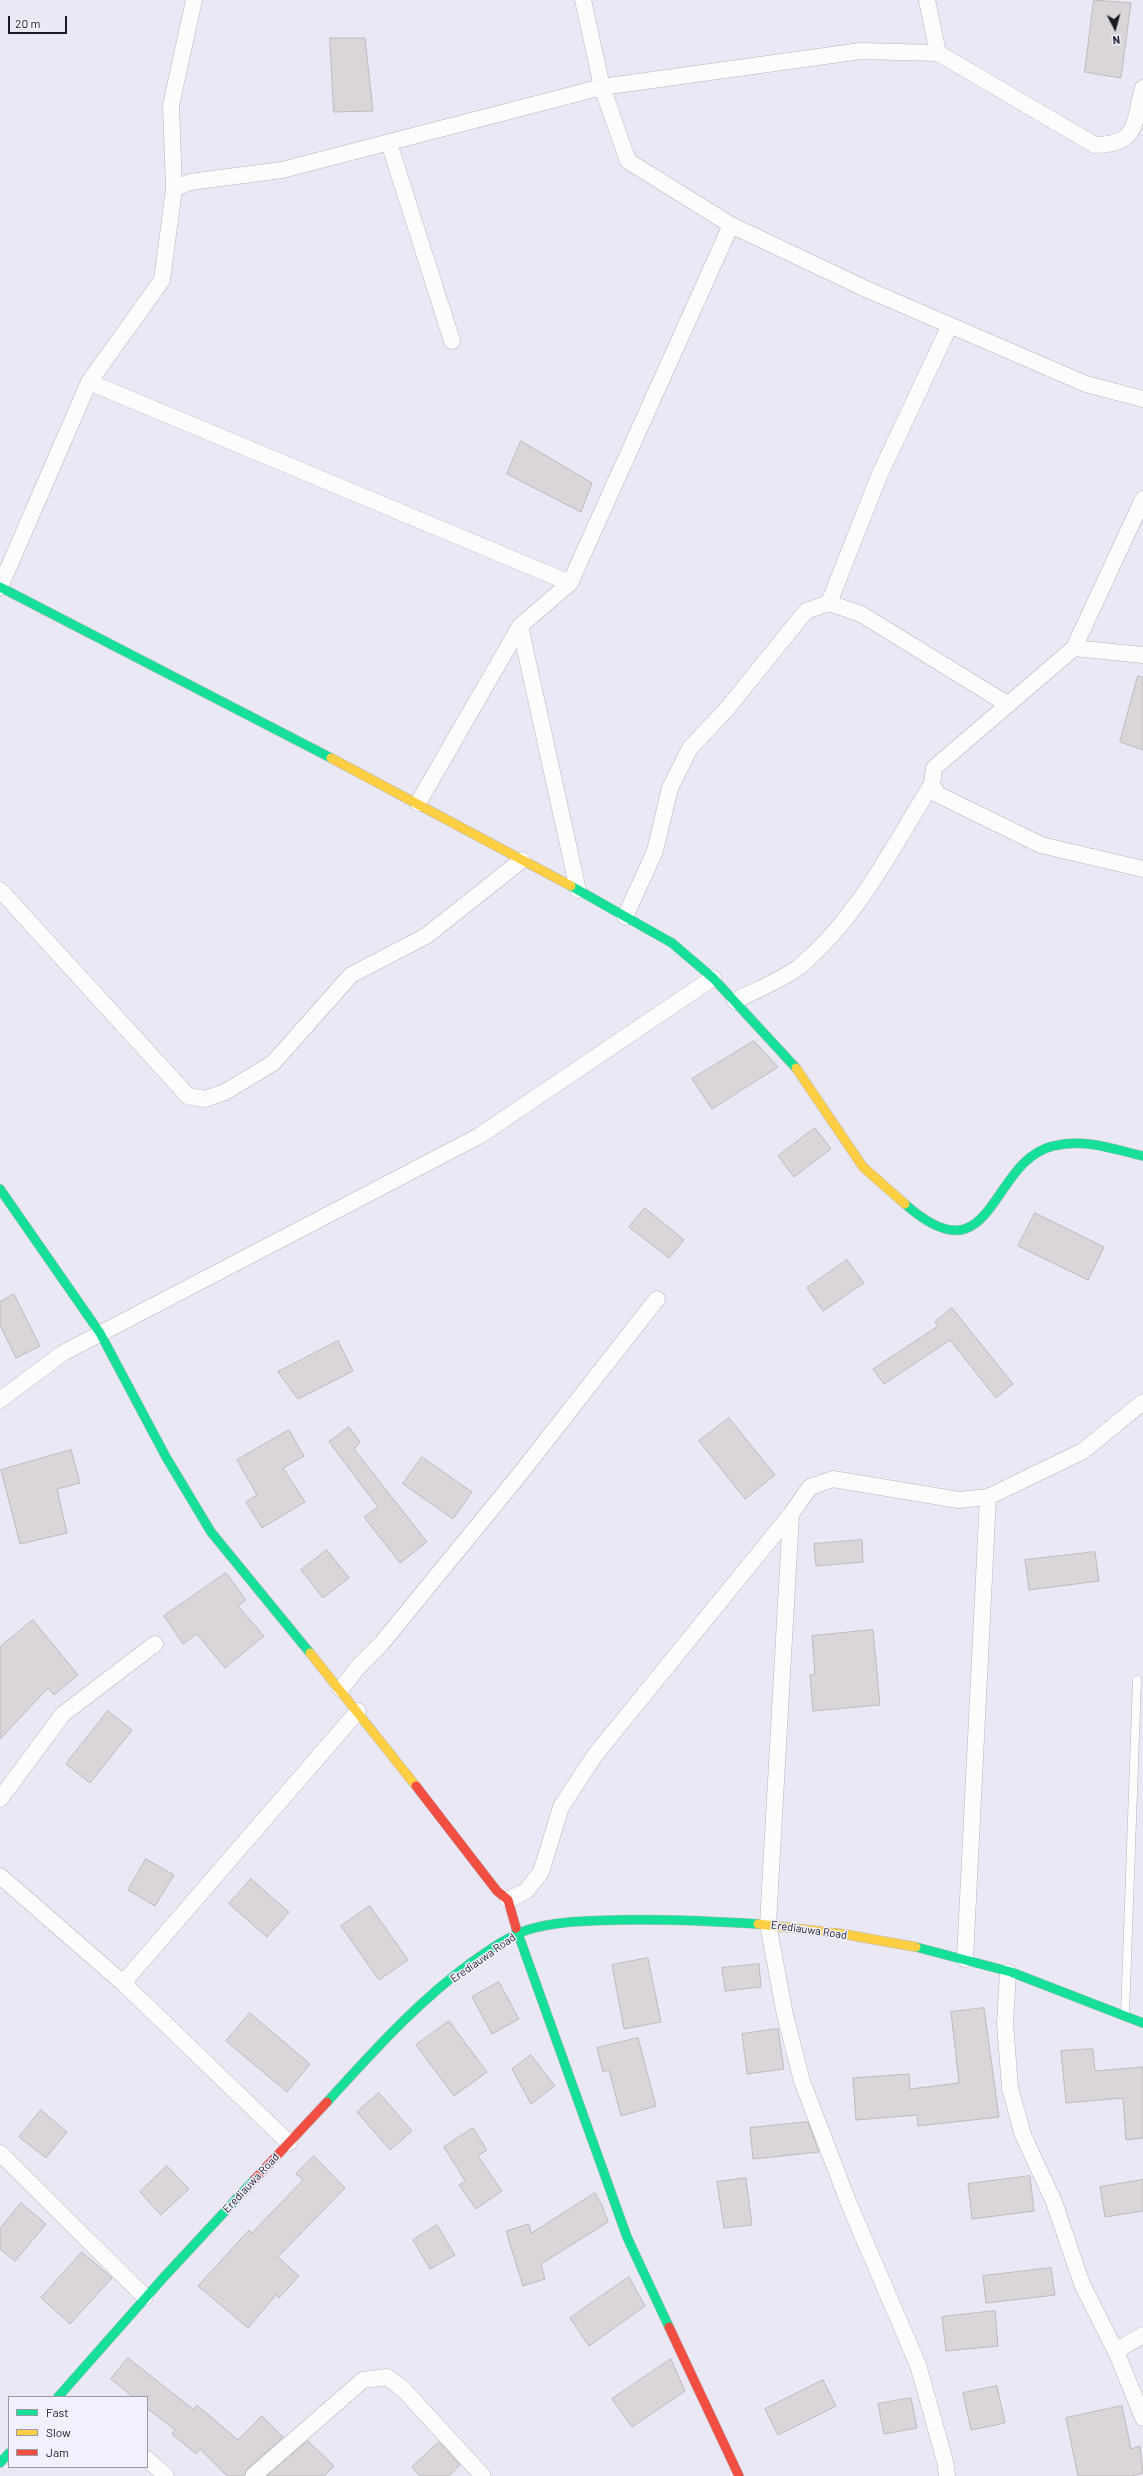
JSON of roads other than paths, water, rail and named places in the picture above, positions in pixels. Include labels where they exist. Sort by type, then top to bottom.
[{"type":"street","points":[[194,0],[171,105],[174,189],[162,280],[89,382],[0,587],[418,803],[672,943],[713,978],[795,1067],[863,1167],[924,1221],[950,1230],[966,1228],[981,1221],[1026,1159],[1052,1146],[1084,1142],[1143,1156]]},
{"type":"street","points":[[583,0],[602,87],[628,161],[731,225],[866,289],[1086,384],[1143,399]]},
{"type":"street","points":[[927,0],[938,53]]},
{"type":"street","points":[[174,189],[190,182],[282,170],[602,87],[861,51],[938,53],[1095,145],[1123,142],[1131,133],[1143,88]]},
{"type":"street","points":[[390,143],[452,341]]},
{"type":"street","points":[[418,803],[520,626],[570,583],[731,225]]},
{"type":"street","points":[[829,603],[879,476],[950,325]]},
{"type":"street","points":[[89,382],[570,583]]},
{"type":"street","points":[[734,1001],[798,968],[831,938],[856,908],[932,784],[934,768],[1074,648],[1143,499]]},
{"type":"street","points":[[626,917],[655,851],[670,788],[690,748],[726,710],[806,611],[829,603],[861,614],[1007,704]]},
{"type":"street","points":[[520,626],[578,890]]},
{"type":"street","points":[[1074,648],[1143,655]]},
{"type":"street","points":[[932,784],[938,794],[1041,845],[1143,869]]},
{"type":"street","points":[[0,890],[188,1096],[205,1099],[224,1092],[273,1063],[351,975],[426,936],[522,860]]},
{"type":"street","points":[[0,1400],[63,1353],[479,1136],[713,978]]},
{"type":"street","points":[[0,1189],[100,1333],[166,1457],[211,1532],[358,1710],[496,1891],[508,1900],[518,1933],[627,2237],[738,2476]]},
{"type":"street","points":[[341,1689],[358,1667],[381,1644],[516,1479],[657,1299]]},
{"type":"street","points":[[508,1900],[526,1891],[541,1872],[561,1807],[595,1755],[791,1514],[810,1487],[833,1479],[959,1500],[988,1497],[1083,1451],[1143,1402]]},
{"type":"street","points":[[965,1958],[988,1497]]},
{"type":"street","points":[[791,1514],[768,1924],[784,2014],[802,2081],[849,2204],[918,2366],[945,2461],[947,2476]]},
{"type":"street","points":[[0,1799],[63,1714],[155,1644]]},
{"type":"street","points":[[123,1983],[358,1710]]},
{"type":"street","points":[[0,1876],[123,1983],[289,2143]]},
{"type":"street","name":"Erediauwa Road","points":[[67,2394],[145,2297],[419,2004],[474,1962],[518,1933],[555,1924],[596,1920],[683,1920],[768,1924],[864,1939],[965,1958],[1077,1995],[1143,2023]]},
{"type":"street","points":[[1008,1972],[1005,2023],[1010,2088],[1023,2135],[1054,2202],[1082,2284],[1116,2351],[1143,2418]]},
{"type":"street","points":[[0,2153],[145,2297]]},
{"type":"street","points":[[1116,2351],[1143,2335]]},
{"type":"street","points":[[253,2476],[363,2380],[387,2377],[403,2388],[484,2476]]},
{"type":"street","points":[[0,2463],[8,2453]]},
{"type":"street","points":[[148,2460],[166,2476]]},
{"type":"lane","points":[[1125,2015],[1137,1680]]}]
